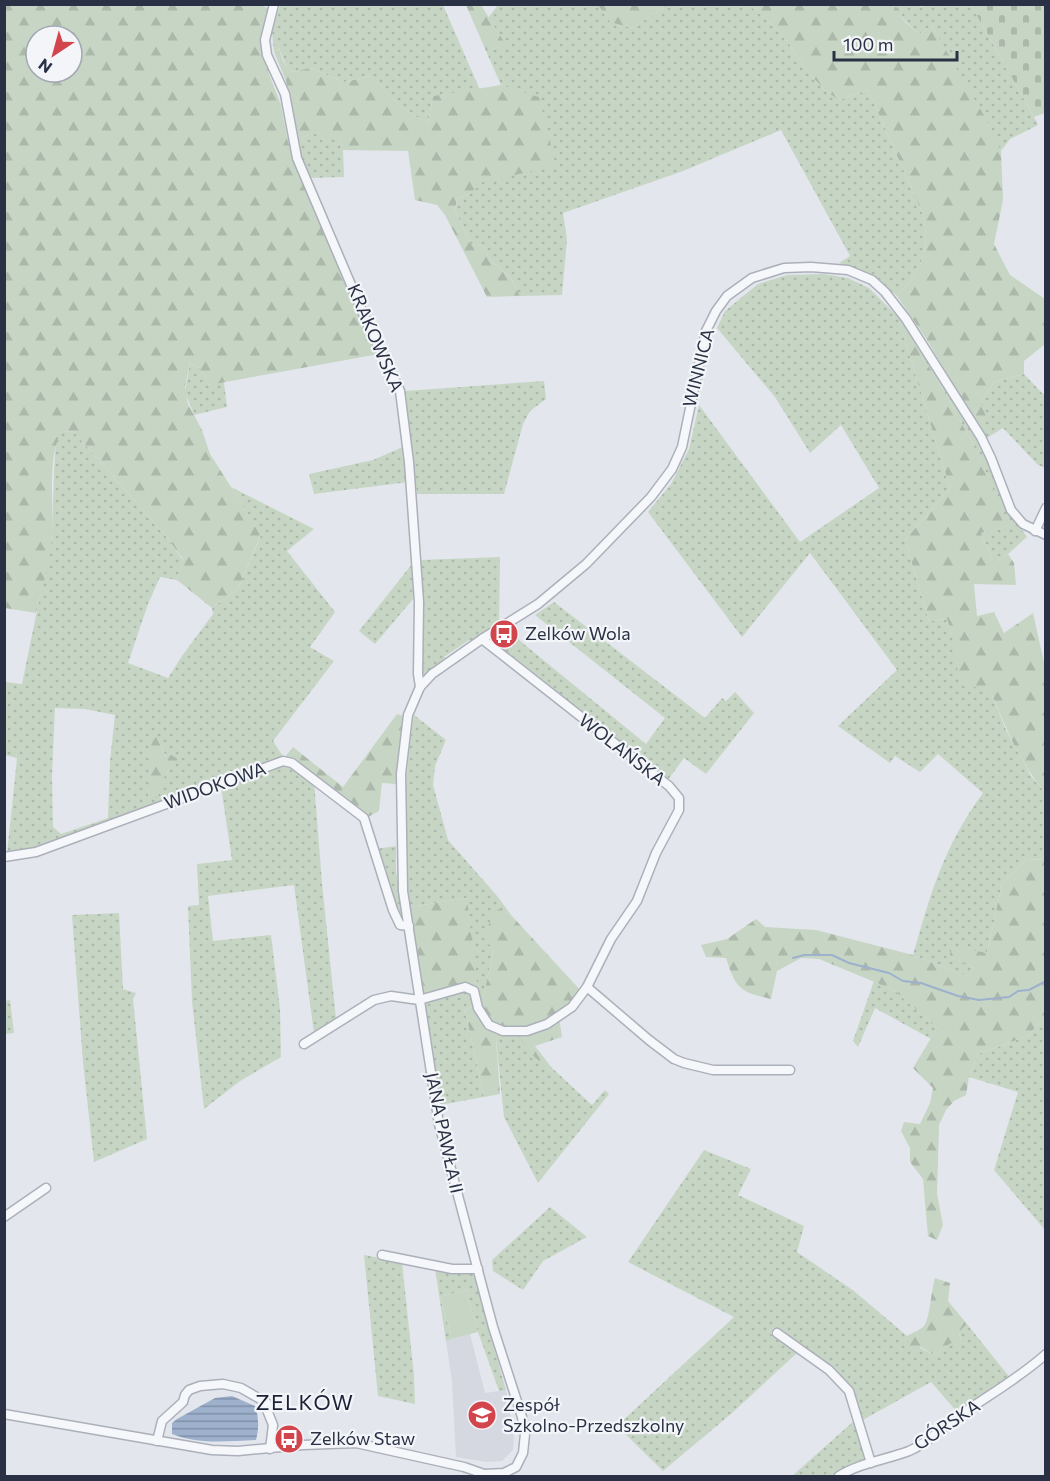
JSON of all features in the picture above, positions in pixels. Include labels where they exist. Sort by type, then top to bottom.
[{"type":"street","name":"KRAKOWSKA","points":[[274,4],[265,40],[267,55],[285,94],[297,158],[366,320],[400,391],[409,462],[419,602],[418,674],[420,687]]},
{"type":"street","name":"WINNICA","points":[[538,604],[586,564],[651,497],[672,469],[682,447],[706,331],[716,311],[727,296],[752,278],[784,268],[811,267],[848,270],[872,280],[885,292],[939,369],[981,437],[1011,510],[1023,524],[1046,535]]},
{"type":"street","points":[[1035,531],[1046,508]]},
{"type":"street","name":"JANA PAWŁA II","points":[[4,1414],[212,1450],[238,1451],[356,1443],[464,1467],[484,1474],[504,1473],[516,1467],[523,1453],[525,1434],[522,1417],[493,1327],[439,1124],[403,891],[401,774],[408,715],[420,687],[432,674],[538,604]]},
{"type":"street","name":"WOLAŃSKA","points":[[419,1000],[465,987],[474,991],[478,1008],[489,1025],[503,1032],[527,1030],[547,1024],[572,1007],[587,987],[611,939],[637,901],[656,853],[679,810],[679,798],[669,786],[482,639]]},
{"type":"street","name":"WIDOKOWA","points":[[4,856],[36,852],[283,761],[292,763],[364,818],[393,910],[400,925],[409,926]]},
{"type":"street","points":[[587,987],[649,1040],[684,1063],[713,1070],[790,1070]]},
{"type":"street","points":[[304,1044],[374,1000],[391,996],[419,1000]]},
{"type":"street","points":[[4,1217],[46,1188]]},
{"type":"street","points":[[382,1255],[453,1269],[478,1269]]},
{"type":"street","points":[[777,1333],[834,1374],[849,1391],[871,1463]]},
{"type":"street","name":"GÓRSKA","points":[[839,1476],[853,1468],[909,1450],[927,1441],[953,1420],[1027,1371],[1046,1354]]},
{"type":"street","points":[[157,1441],[162,1421],[183,1402],[189,1390],[223,1384],[241,1388],[257,1395],[267,1403],[273,1425],[270,1449]]},
{"type":"street","points":[[464,1467],[474,1476]]},
{"type":"shaded area","name":"Zespół Szkolno-Przedszkolny","points":[[470,1334],[485,1393],[506,1390],[514,1438],[513,1450],[502,1461],[487,1462],[456,1457],[452,1382],[446,1341]]},
{"type":"green space","points":[[259,4],[269,9],[261,38],[269,74],[281,105],[288,142],[379,354],[209,385],[200,368],[190,363],[185,386],[188,404],[202,430],[210,454],[261,534],[238,589],[212,608],[177,580],[183,559],[165,535],[73,431],[61,432],[54,456],[51,545],[36,613],[5,608],[4,5]]},
{"type":"green space","points":[[748,4],[785,38],[811,75],[831,95],[839,100],[868,90],[922,212],[925,225],[923,258],[906,286],[897,296],[874,275],[839,263],[850,256],[781,130],[683,171],[563,213],[567,239],[562,295],[520,296],[511,278],[491,261],[483,246],[471,244],[455,211],[457,199],[469,194],[478,183],[539,98],[501,85],[486,51],[505,45],[488,18],[498,5],[598,5],[610,21],[632,28],[668,5]]},
{"type":"green space","points":[[925,4],[971,5],[1038,125],[1010,139],[1001,151],[932,26],[919,34],[904,20],[899,9],[893,5],[919,5],[921,7]]},
{"type":"green space","points":[[280,5],[443,5],[480,90],[433,96],[428,123],[404,108],[370,76],[344,82],[310,68],[292,72],[287,68],[279,48],[274,52],[272,32]]},
{"type":"green space","points":[[466,5],[481,5],[506,45],[486,51]]},
{"type":"green space","points":[[598,5],[668,5],[632,28],[610,22]]},
{"type":"green space","points":[[748,5],[893,5],[899,9],[904,21],[919,34],[932,26],[986,119],[1001,151],[1003,200],[994,244],[1010,275],[1045,299],[1045,344],[1024,361],[1024,374],[994,382],[981,402],[987,420],[976,424],[927,340],[897,296],[913,277],[923,258],[925,225],[922,212],[868,90],[839,100],[831,95],[811,75],[785,38]]},
{"type":"green space","points":[[971,5],[1045,5],[1045,113],[1034,117]]},
{"type":"green space","points":[[279,48],[285,64],[292,72],[310,68],[344,82],[371,76],[404,108],[428,123],[433,96],[501,85],[539,97],[556,166],[479,183],[469,194],[457,199],[455,211],[471,244],[483,246],[491,261],[511,278],[520,296],[487,297],[445,215],[437,205],[415,200],[408,151],[343,150],[340,141],[318,133],[298,138],[286,81],[274,52]]},
{"type":"green space","points":[[317,133],[340,141],[343,150],[344,177],[310,178],[300,158],[298,138]]},
{"type":"green space","points":[[823,274],[848,278],[869,288],[898,317],[972,430],[990,463],[1005,506],[1027,537],[1008,554],[994,562],[981,533],[1009,526],[972,442],[942,388],[899,320],[950,488],[905,540],[929,621],[947,619],[952,634],[991,693],[1006,730],[1031,776],[1045,792],[1045,859],[1026,860],[1002,884],[987,953],[953,947],[950,957],[974,968],[969,977],[913,955],[948,851],[983,793],[938,754],[920,772],[895,756],[890,763],[838,726],[897,670],[810,553],[742,637],[648,512],[671,484],[689,449],[699,405],[800,542],[879,488],[841,425],[810,453],[775,397],[717,328],[725,311],[758,284],[787,275]]},
{"type":"green space","points":[[898,317],[972,442],[1010,526],[981,533],[994,562],[1008,554],[1014,563],[1016,585],[974,584],[977,616],[994,612],[1004,633],[1033,613],[1045,667],[1045,792],[1021,758],[991,693],[959,681],[952,634],[947,619],[929,621],[905,540],[950,488]]},
{"type":"green space","points":[[190,363],[200,368],[209,385],[220,381],[224,383],[227,407],[194,415],[185,392]]},
{"type":"green space","points":[[1024,374],[1045,396],[1045,468],[1038,465],[1003,428],[987,438],[976,424],[981,402],[994,382]]},
{"type":"green space","points":[[544,381],[546,399],[530,411],[523,424],[504,494],[417,494],[405,391]]},
{"type":"green space","points":[[73,431],[165,535],[183,560],[177,580],[160,577],[148,604],[128,663],[168,678],[213,614],[212,608],[238,589],[261,535],[231,487],[314,529],[287,551],[335,612],[310,647],[334,661],[273,741],[284,758],[25,852],[7,854],[17,758],[5,755],[5,682],[22,684],[52,537],[56,442],[61,432]],"holes":[[[55,708],[85,709],[115,715],[110,761],[108,818],[61,834],[53,827],[52,775]],[[153,738],[156,738],[167,758],[177,759],[148,799]]]},
{"type":"green space","points":[[405,446],[408,482],[314,494],[309,474],[373,460]]},
{"type":"green space","points":[[500,557],[499,625],[472,642],[469,640],[444,657],[446,659],[425,675],[422,672],[424,608],[421,560]]},
{"type":"green space","points":[[412,564],[413,599],[375,644],[359,631]]},
{"type":"green space","points":[[554,602],[705,718],[722,698],[726,701],[735,692],[754,713],[706,774],[684,758],[667,781],[502,650],[498,642],[501,641],[503,644],[514,636],[646,744],[665,718],[535,615]]},
{"type":"green space","points":[[397,714],[403,716],[396,784],[382,783],[379,811],[366,818],[284,758],[293,747],[343,787]]},
{"type":"green space","points":[[414,715],[446,740],[435,766],[433,785],[448,840],[511,915],[494,908],[494,948],[483,998],[465,1010],[484,1097],[440,1105],[424,996],[467,898],[410,907],[405,860],[405,811]]},
{"type":"green space","points":[[156,737],[166,757],[171,755],[178,759],[165,775],[158,797],[148,800],[151,746],[153,738]]},
{"type":"green space","points":[[276,764],[290,764],[314,781],[336,1019],[314,1033],[294,885],[208,896],[213,941],[271,935],[280,1009],[281,1057],[240,1081],[204,1109],[192,1001],[188,906],[199,905],[197,864],[232,860],[221,787]]},
{"type":"green space","points":[[396,846],[396,872],[405,923],[402,923],[376,849]]},
{"type":"green space","points":[[1045,859],[1045,1015],[1028,1036],[978,1054],[969,1077],[966,1095],[954,1101],[946,1110],[939,1125],[937,1194],[943,1225],[937,1240],[928,1236],[923,1179],[910,1162],[910,1148],[901,1131],[904,1122],[920,1124],[930,1103],[933,1088],[913,1068],[937,1028],[894,990],[819,959],[801,958],[777,971],[771,999],[752,994],[736,983],[726,958],[706,957],[701,945],[727,939],[756,919],[765,927],[816,930],[913,955],[969,977],[974,968],[949,957],[953,946],[987,953],[1002,884],[1026,860]]},
{"type":"green space","points":[[467,898],[478,991],[464,983],[424,996],[410,907]]},
{"type":"green space","points":[[494,907],[511,915],[583,993],[559,1017],[562,1037],[535,1046],[552,1068],[549,1070],[527,1050],[516,1032],[499,1035],[496,1039],[500,1094],[484,1097],[465,1010],[483,998],[494,948],[484,941]]},
{"type":"green space","points":[[119,913],[123,989],[136,993],[133,999],[147,1139],[94,1162],[83,1062],[72,915]]},
{"type":"green space","points":[[874,981],[894,990],[937,1028],[931,1039],[875,1008],[858,1047],[853,1041]]},
{"type":"green space","points":[[10,1000],[14,1033],[5,1034],[5,1001]]},
{"type":"green space","points":[[1045,1015],[1045,1230],[994,1170],[1018,1092],[969,1077],[978,1054],[1028,1036]]},
{"type":"green space","points":[[516,1032],[549,1070],[552,1068],[592,1105],[605,1090],[609,1094],[538,1183],[504,1117],[496,1039],[499,1034]]},
{"type":"green space","points":[[704,1150],[751,1169],[738,1195],[804,1226],[797,1252],[854,1291],[907,1336],[909,1342],[934,1355],[951,1343],[962,1345],[959,1332],[967,1324],[1011,1379],[958,1413],[931,1382],[861,1421],[849,1386],[809,1352],[773,1328],[771,1334],[798,1352],[732,1413],[663,1471],[617,1426],[734,1317],[628,1262]]},
{"type":"green space","points":[[550,1207],[587,1237],[543,1261],[523,1290],[493,1271],[492,1260]]},
{"type":"green space","points":[[364,1255],[402,1262],[415,1404],[378,1396]]},
{"type":"green space","points":[[435,1268],[473,1273],[506,1390],[499,1391],[466,1290],[440,1297],[452,1339],[446,1341]]},
{"type":"green space","points":[[935,1278],[950,1283],[948,1301],[967,1324],[959,1332],[962,1345],[959,1349],[951,1343],[934,1355],[921,1347],[912,1352],[906,1347],[909,1342],[907,1336],[924,1326],[926,1322]]},
{"type":"green space","points":[[466,1290],[478,1332],[452,1339],[440,1297]]},
{"type":"green space","points":[[855,1420],[865,1455],[863,1461],[846,1467],[832,1476],[792,1476]]},
{"type":"water","points":[[232,1396],[255,1406],[258,1423],[256,1440],[203,1441],[172,1434],[172,1423],[177,1419],[215,1398]]},
{"type":"waterway","points":[[793,958],[804,955],[832,955],[849,963],[889,973],[903,981],[921,983],[958,996],[979,1000],[1009,997],[1018,991],[1029,990],[1046,981]]},
{"type":"place","name":"Zelków Wola","points":[[504,634]]},
{"type":"place","name":"Zespół Szkolno-Przedszkolny","points":[[482,1415]]},
{"type":"place","name":"Zelków Staw","points":[[289,1439]]},
{"type":"district","name":"ZELKÓW","points":[[305,1403]]}]
